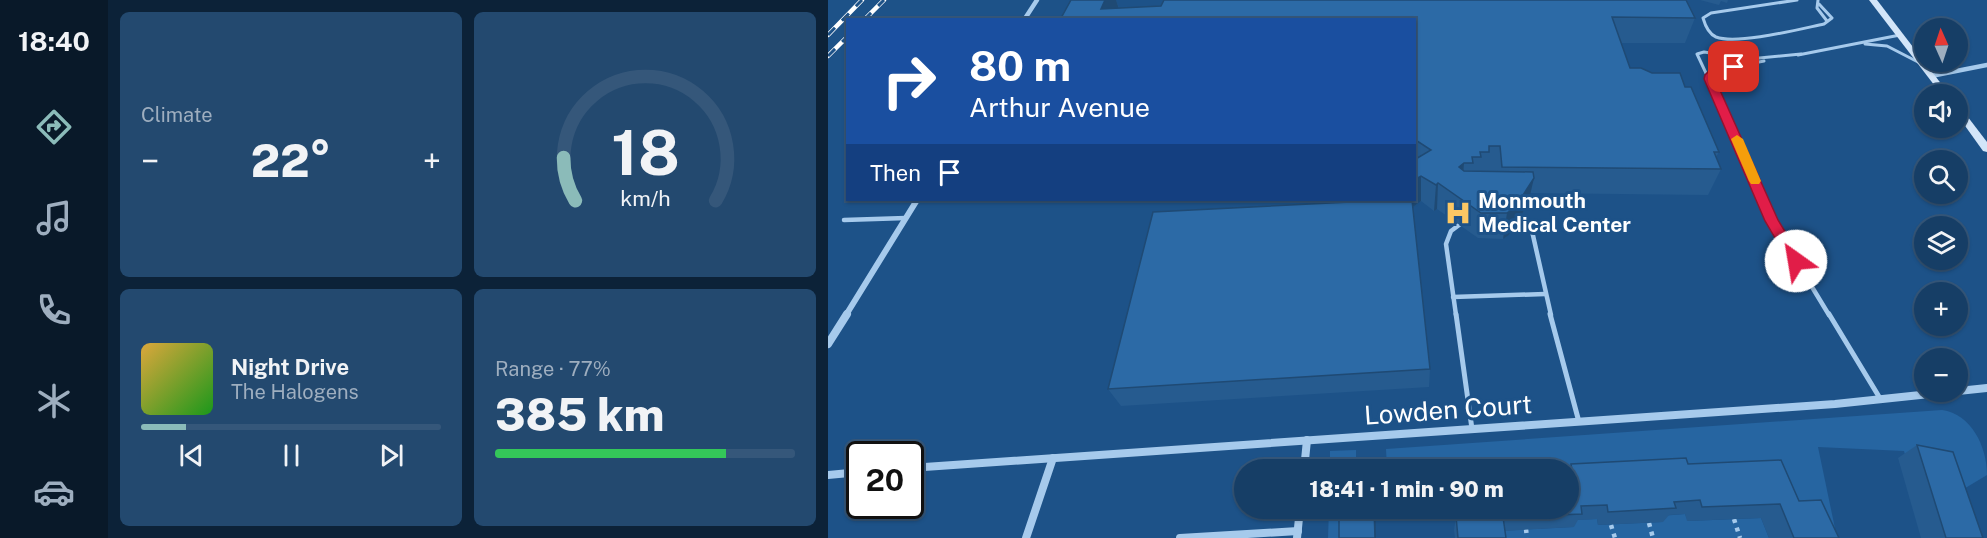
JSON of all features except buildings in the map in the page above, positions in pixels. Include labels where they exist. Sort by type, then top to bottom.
[{"type":"street","points":[[1025,18],[1037,0]]},
{"type":"street","points":[[1873,0],[1914,54]]},
{"type":"street","points":[[1931,76],[1987,65]]},
{"type":"street","points":[[1968,67],[1976,67]]},
{"type":"street","points":[[1928,72],[1938,84]]},
{"type":"street","points":[[1968,123],[1987,149]]},
{"type":"street","points":[[828,344],[916,201]]},
{"type":"street","name":"Lowden Court","points":[[924,467],[1881,400],[1987,388]]},
{"type":"street","points":[[1305,459],[1307,440]]},
{"type":"street","points":[[1026,538],[1053,458]]},
{"type":"street","points":[[828,475],[846,473]]},
{"type":"street","points":[[1180,538],[1298,534],[1299,519]]},
{"type":"lane","points":[[1758,0],[1760,5]]},
{"type":"lane","points":[[1797,0],[1706,15],[1703,18],[1713,35],[1724,38],[1761,35],[1824,24],[1832,18],[1818,2]]},
{"type":"lane","points":[[1818,2],[1817,8],[1827,21]]},
{"type":"lane","points":[[1710,79],[1710,75],[1714,72],[1734,67],[1900,35]]},
{"type":"lane","points":[[1850,45],[1887,46],[1914,60]]},
{"type":"lane","points":[[1801,54],[1766,58],[1731,58],[1698,53],[1697,56],[1710,79],[1772,221],[1881,400]]},
{"type":"lane","points":[[1731,58],[1738,62],[1734,67]]},
{"type":"lane","points":[[1505,216],[1515,217],[1532,231],[1545,294],[1579,422]]},
{"type":"lane","points":[[844,220],[906,218]]},
{"type":"lane","points":[[1468,219],[1451,231],[1446,244],[1472,429]]},
{"type":"lane","points":[[1453,297],[1545,294]]},
{"type":"path","points":[[1734,519],[1740,538]]},
{"type":"path","points":[[1649,523],[1653,538]]},
{"type":"path","points":[[1611,525],[1615,538]]},
{"type":"path","points":[[1526,529],[1527,538]]},
{"type":"shaded area","points":[[1942,410],[1961,418],[1975,433],[1984,453],[1987,475],[1957,493],[1907,462],[1904,451],[1818,447],[1837,538],[1811,538],[1801,514],[1579,472],[1579,459],[1386,459],[1386,449]]},
{"type":"shaded area","points":[[1356,450],[1356,459],[1330,459],[1330,451]]},
{"type":"shaded area","points":[[1685,514],[1688,521],[1761,518],[1769,538],[1499,538],[1498,531],[1573,527],[1572,520],[1597,519],[1598,525],[1662,522],[1661,516]]},
{"type":"shaded area","points":[[1329,519],[1342,519],[1342,538],[1328,538]]},
{"type":"railway","points":[[828,35],[862,0]]},
{"type":"railway","points":[[866,18],[884,0]]},
{"type":"railway","points":[[828,56],[846,38]]},
{"type":"slow traffic","points":[[1737,139],[1755,181]]},
{"type":"place","name":"Monmouth Medical Center","points":[[1458,213]]},
{"type":"route","points":[[1734,67],[1719,69],[1710,75],[1710,79],[1772,221],[1796,261]]}]
